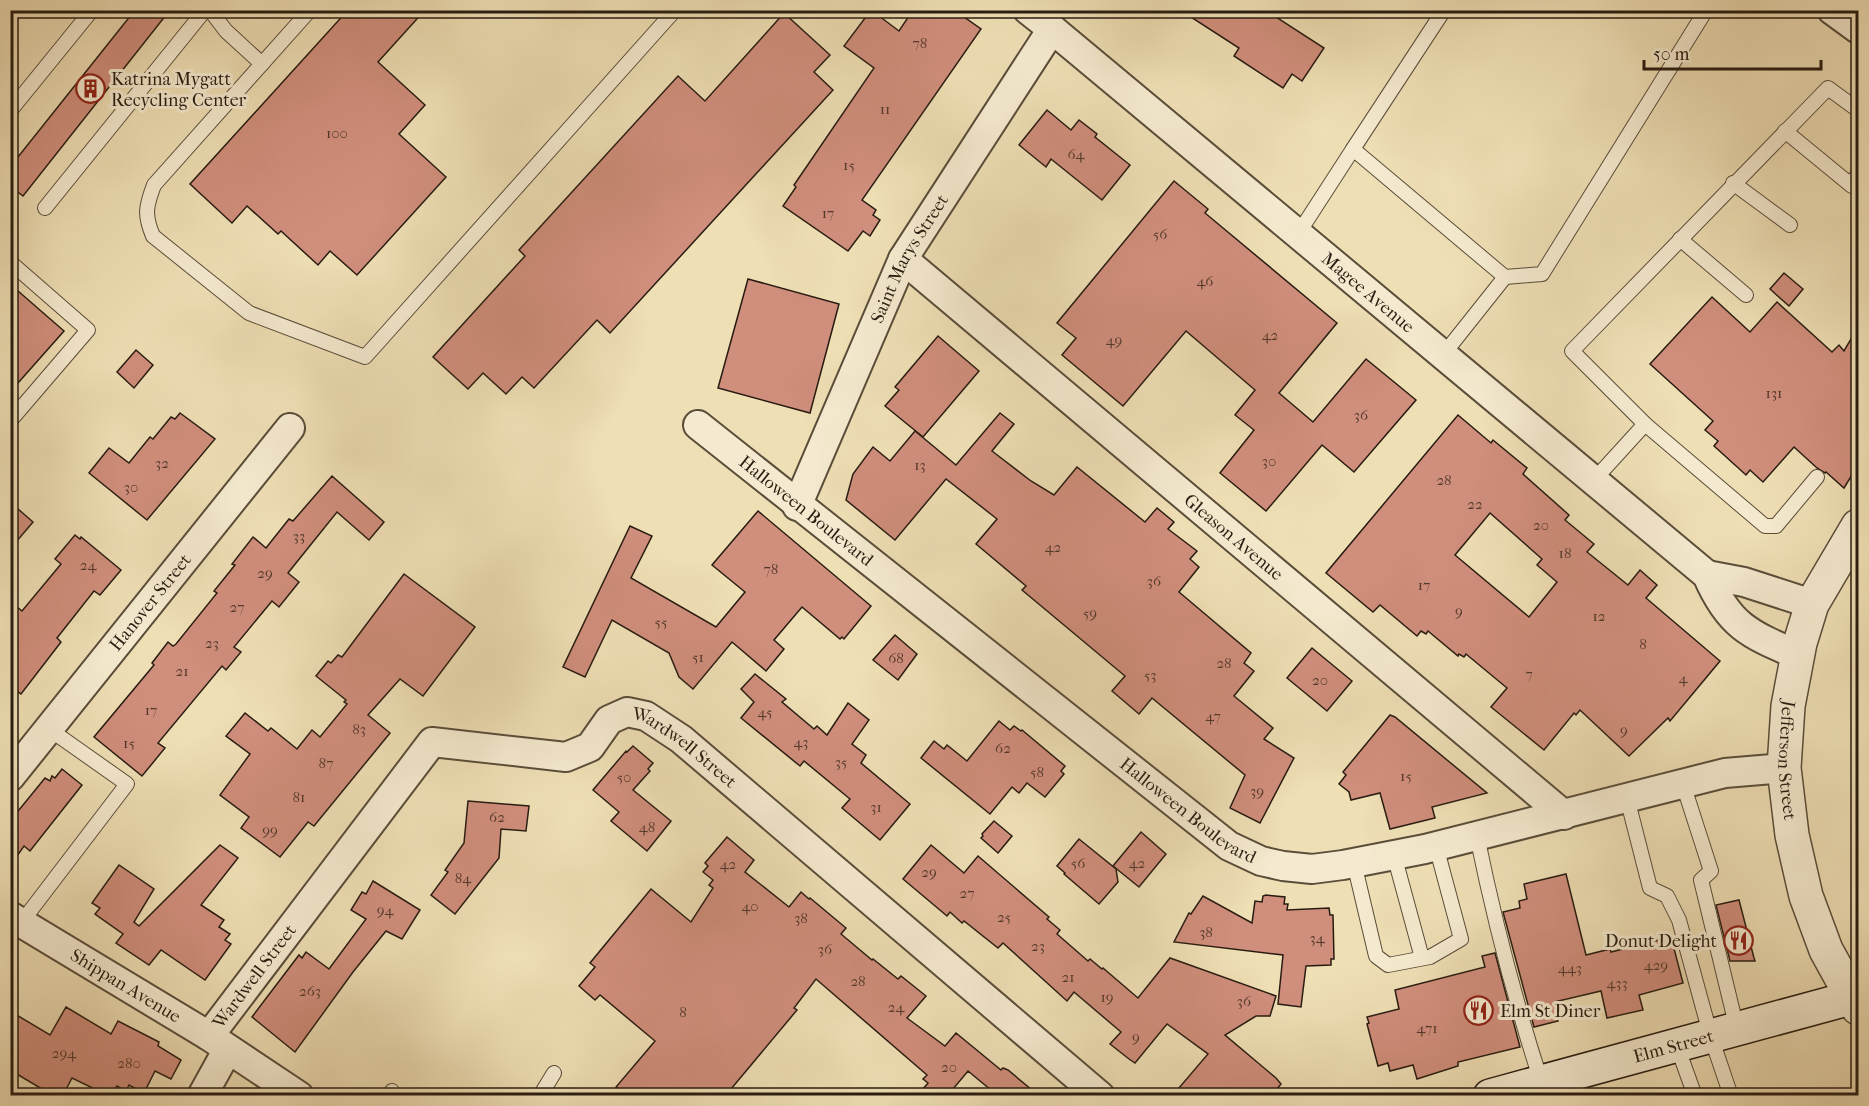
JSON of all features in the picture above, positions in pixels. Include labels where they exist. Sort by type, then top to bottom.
[{"type":"street","name":"Magee Avenue","points":[[1028,10],[1707,575],[1717,597],[1731,616],[1754,636],[1798,656]]},
{"type":"street","points":[[1832,10],[1858,29]]},
{"type":"street","name":"Saint Marys Street","points":[[797,506],[903,259],[1052,29]]},
{"type":"street","name":"Gleason Avenue","points":[[903,259],[1564,815]]},
{"type":"street","name":"Halloween Boulevard","points":[[698,425],[797,506],[1229,846],[1261,861],[1312,869],[1354,863],[1564,815],[1725,773],[1784,768]]},
{"type":"street","name":"Hanover Street","points":[[10,777],[290,428]]},
{"type":"street","name":"Jefferson Street","points":[[1857,1000],[1826,950],[1806,896],[1792,835],[1784,768],[1788,706],[1812,604],[1858,526]]},
{"type":"street","name":"Magee Avenue","points":[[1707,575],[1744,582],[1812,604]]},
{"type":"street","name":"Wardwell Street","points":[[202,1095],[219,1042],[432,742],[566,757],[590,747],[609,720],[627,712],[646,716],[681,739],[1100,1095]]},
{"type":"street","name":"Shippan Avenue","points":[[16,920],[219,1042],[299,1095]]},
{"type":"street","name":"Elm Street","points":[[1515,1090],[1724,1033],[1857,1000]]},
{"type":"lane","points":[[10,111],[92,10]]},
{"type":"lane","points":[[45,208],[205,10]]},
{"type":"lane","points":[[210,10],[226,31],[262,63]]},
{"type":"lane","points":[[310,10],[154,185],[148,201],[146,221],[153,236],[249,313],[365,357],[675,10]]},
{"type":"lane","points":[[1298,234],[1444,10]]},
{"type":"lane","points":[[1353,150],[1505,277],[1542,274],[1706,10]]},
{"type":"lane","points":[[1817,477],[1776,526],[1765,526],[1645,424],[1572,351],[1733,183],[1828,88],[1858,110]]},
{"type":"lane","points":[[1785,131],[1852,186],[1858,173]]},
{"type":"lane","points":[[1733,183],[1790,225]]},
{"type":"lane","points":[[1680,238],[1746,295]]},
{"type":"lane","points":[[10,262],[88,330],[10,421]]},
{"type":"lane","points":[[1443,354],[1505,277]]},
{"type":"lane","points":[[1594,480],[1645,424]]},
{"type":"lane","points":[[16,920],[127,784],[49,729]]},
{"type":"lane","points":[[1683,784],[1711,871],[1701,880],[1731,1095]]},
{"type":"lane","points":[[1627,798],[1650,888],[1667,896],[1679,920],[1724,1033]]},
{"type":"lane","points":[[1477,836],[1491,908],[1521,1020],[1515,1090]]},
{"type":"lane","points":[[1354,863],[1376,956],[1388,965],[1430,957],[1461,939],[1436,846]]},
{"type":"lane","points":[[1394,855],[1422,958]]},
{"type":"lane","points":[[1677,1046],[1695,1095]]},
{"type":"lane","points":[[540,1095],[554,1073]]},
{"type":"building","name":"Katrina Mygatt Recycling Center","points":[[135,10],[170,10],[23,196],[10,186],[10,167]]},
{"type":"building","points":[[348,10],[425,10],[378,62],[425,105],[399,134],[446,177],[357,275],[330,251],[318,265],[281,231],[278,234],[247,206],[232,223],[190,184]]},
{"type":"building","points":[[871,10],[899,31],[913,10],[954,10],[981,29],[862,200],[876,210],[873,215],[880,220],[870,236],[863,231],[848,251],[783,206],[796,187],[794,185],[874,68],[844,46]]},
{"type":"building","points":[[1180,10],[1265,10],[1324,48],[1302,81],[1292,74],[1283,88],[1234,56],[1239,48]]},
{"type":"building","points":[[784,13],[830,55],[814,72],[833,90],[610,333],[597,320],[534,388],[522,377],[506,394],[483,373],[468,389],[433,357],[525,256],[519,250],[678,76],[705,101]]},
{"type":"building","points":[[1047,110],[1071,130],[1079,120],[1097,134],[1095,137],[1130,165],[1102,200],[1051,159],[1046,167],[1019,145]]},
{"type":"building","points":[[1174,181],[1208,209],[1205,213],[1337,323],[1279,393],[1313,422],[1366,359],[1416,400],[1354,472],[1322,445],[1266,511],[1220,473],[1254,430],[1235,415],[1255,390],[1186,331],[1123,406],[1062,355],[1076,338],[1057,323]]},
{"type":"building","points":[[1784,273],[1803,289],[1789,306],[1770,289]]},
{"type":"building","points":[[748,279],[839,304],[810,413],[718,388]]},
{"type":"building","points":[[10,284],[64,331],[10,392]]},
{"type":"building","points":[[1712,297],[1750,332],[1777,302],[1832,352],[1839,345],[1844,351],[1858,327],[1858,465],[1844,488],[1794,447],[1763,482],[1750,470],[1746,475],[1714,446],[1718,441],[1705,430],[1713,421],[1650,364]]},
{"type":"building","points":[[938,336],[979,371],[923,437],[885,406],[899,390],[895,387]]},
{"type":"building","points":[[136,350],[153,365],[134,388],[117,372]]},
{"type":"building","points":[[180,413],[215,439],[147,520],[89,473],[109,448],[129,463],[150,437],[153,439],[171,417],[175,419]]},
{"type":"building","points":[[1000,413],[1014,424],[992,451],[1031,481],[1054,495],[1077,467],[1145,522],[1157,508],[1174,522],[1168,529],[1197,551],[1190,559],[1199,567],[1179,592],[1251,653],[1244,663],[1254,671],[1234,696],[1273,728],[1264,739],[1294,758],[1260,823],[1230,808],[1245,775],[1152,698],[1139,714],[1112,691],[1125,676],[1022,590],[1026,586],[976,544],[997,519],[946,479],[895,540],[846,500],[853,474],[873,447],[890,461],[915,431],[956,465]]},
{"type":"building","points":[[1458,415],[1491,443],[1493,440],[1527,468],[1523,474],[1569,515],[1565,520],[1594,544],[1587,552],[1628,585],[1640,570],[1657,585],[1646,598],[1720,661],[1670,721],[1668,718],[1629,756],[1580,710],[1576,715],[1574,713],[1544,750],[1491,707],[1507,688],[1466,654],[1464,657],[1459,654],[1458,656],[1428,631],[1426,634],[1421,631],[1417,636],[1380,605],[1373,612],[1326,573]],"holes":[[[1490,513],[1542,559],[1537,565],[1557,582],[1529,617],[1455,555]]]},
{"type":"building","points":[[332,476],[384,522],[369,540],[337,512],[288,573],[299,582],[279,607],[272,601],[234,647],[241,652],[226,670],[222,666],[158,743],[165,748],[142,776],[94,737],[154,665],[152,663],[168,642],[173,646],[176,644],[217,593],[214,591],[235,565],[232,564],[253,537],[266,548],[289,519],[293,521]]},
{"type":"building","points":[[10,502],[33,522],[10,549]]},
{"type":"building","points":[[758,511],[871,606],[844,639],[842,637],[840,639],[802,607],[774,640],[784,649],[766,671],[732,642],[693,689],[679,677],[669,653],[612,620],[585,677],[563,667],[630,526],[652,536],[631,578],[716,627],[745,592],[712,565]]},
{"type":"building","points":[[75,535],[80,539],[81,537],[121,570],[100,595],[94,591],[57,638],[61,642],[21,694],[10,686],[10,601],[22,611],[61,564],[55,559]]},
{"type":"building","points":[[404,574],[475,627],[423,696],[400,679],[368,715],[390,733],[314,826],[308,822],[280,857],[241,828],[249,817],[220,795],[250,754],[226,736],[245,713],[268,731],[271,728],[297,749],[312,730],[320,737],[347,704],[344,702],[346,700],[316,676],[328,661],[331,663],[338,655],[342,657]]},
{"type":"building","points":[[895,635],[917,654],[898,680],[873,660]]},
{"type":"building","points":[[1312,648],[1352,681],[1327,711],[1287,678]]},
{"type":"building","points":[[755,674],[786,699],[782,702],[814,729],[817,726],[827,735],[848,703],[869,720],[852,744],[866,755],[861,763],[910,804],[880,840],[842,808],[850,799],[804,761],[800,766],[741,718],[754,702],[741,689]]},
{"type":"building","points":[[1390,715],[1487,793],[1432,807],[1435,818],[1390,829],[1380,793],[1351,800],[1349,792],[1339,784],[1346,775],[1343,772]]},
{"type":"building","points":[[999,721],[1010,730],[1014,726],[1022,730],[1065,766],[1061,771],[1064,774],[1045,797],[1027,783],[1019,793],[1012,787],[990,814],[921,758],[934,741],[944,749],[947,745],[967,761]]},
{"type":"building","points":[[633,746],[653,763],[648,769],[650,771],[633,790],[671,821],[647,851],[611,821],[619,812],[593,790],[626,751]]},
{"type":"building","points":[[62,769],[82,785],[30,851],[24,846],[10,866],[10,821],[45,778],[50,781],[52,776],[55,778]]},
{"type":"building","points":[[468,801],[529,806],[526,831],[501,829],[499,858],[455,914],[431,895],[448,872],[445,870],[464,843]]},
{"type":"building","points":[[994,821],[1012,836],[998,853],[981,838]]},
{"type":"building","points":[[1141,832],[1166,854],[1139,887],[1113,866]]},
{"type":"building","points":[[727,837],[754,860],[745,872],[789,907],[801,892],[810,898],[846,928],[841,934],[898,979],[901,976],[926,996],[907,1018],[945,1046],[956,1033],[1001,1070],[1003,1068],[1008,1070],[1038,1095],[997,1095],[968,1071],[948,1095],[918,1095],[928,1083],[923,1079],[927,1075],[816,979],[794,1008],[797,1010],[726,1095],[627,1095],[616,1087],[655,1041],[600,995],[595,1000],[579,986],[595,967],[590,963],[651,889],[691,922],[713,888],[709,885],[713,880],[703,872],[708,866],[705,863]]},
{"type":"building","points":[[1079,839],[1116,869],[1118,882],[1099,904],[1057,866]]},
{"type":"building","points":[[220,845],[238,858],[201,905],[224,920],[219,927],[230,934],[225,940],[231,944],[205,980],[161,950],[149,965],[116,943],[123,934],[95,914],[100,908],[92,903],[119,865],[154,889],[134,922],[139,926]]},
{"type":"building","points":[[931,845],[964,873],[978,856],[1049,917],[1047,919],[1060,930],[1057,934],[1088,961],[1090,959],[1103,968],[1138,998],[1170,958],[1276,996],[1270,1016],[1256,1016],[1225,1035],[1281,1084],[1272,1095],[1173,1095],[1208,1054],[1167,1024],[1135,1063],[1129,1059],[1110,1044],[1121,1032],[1074,992],[1067,1001],[1003,943],[998,948],[950,912],[947,916],[903,879]]},
{"type":"building","points":[[1566,874],[1586,955],[1610,949],[1611,952],[1671,937],[1683,983],[1639,995],[1643,1010],[1607,1018],[1601,991],[1554,1002],[1558,1021],[1534,1027],[1503,912],[1520,908],[1519,901],[1527,899],[1524,884]]},
{"type":"building","points":[[373,881],[420,910],[402,939],[386,931],[295,1052],[252,1017],[299,955],[302,958],[306,952],[329,969],[366,919],[351,910],[362,892],[366,894]]},
{"type":"building","points":[[1203,896],[1252,923],[1255,901],[1262,902],[1263,896],[1285,897],[1284,904],[1288,904],[1287,910],[1329,908],[1330,915],[1333,915],[1334,959],[1331,959],[1331,965],[1306,966],[1301,1007],[1278,1004],[1283,955],[1174,942],[1189,913],[1191,914]]},
{"type":"building","points":[[1739,900],[1755,961],[1730,961],[1716,905]]},
{"type":"building","points":[[1495,953],[1520,1047],[1458,1062],[1458,1066],[1417,1079],[1413,1065],[1390,1071],[1388,1063],[1378,1066],[1367,1017],[1399,1009],[1395,990],[1485,967],[1482,956]]},
{"type":"building","points":[[66,1007],[111,1034],[118,1021],[159,1042],[158,1046],[181,1060],[171,1079],[155,1071],[144,1093],[129,1085],[126,1091],[117,1086],[111,1095],[107,1095],[72,1078],[63,1095],[52,1095],[10,1070],[10,1011],[50,1035]]},
{"type":"place","name":"Katrina Mygatt Recycling Center","points":[[90,89]]},
{"type":"place","name":"Donut Delight","points":[[1738,941]]},
{"type":"place","name":"Elm St Diner","points":[[1479,1011]]}]
